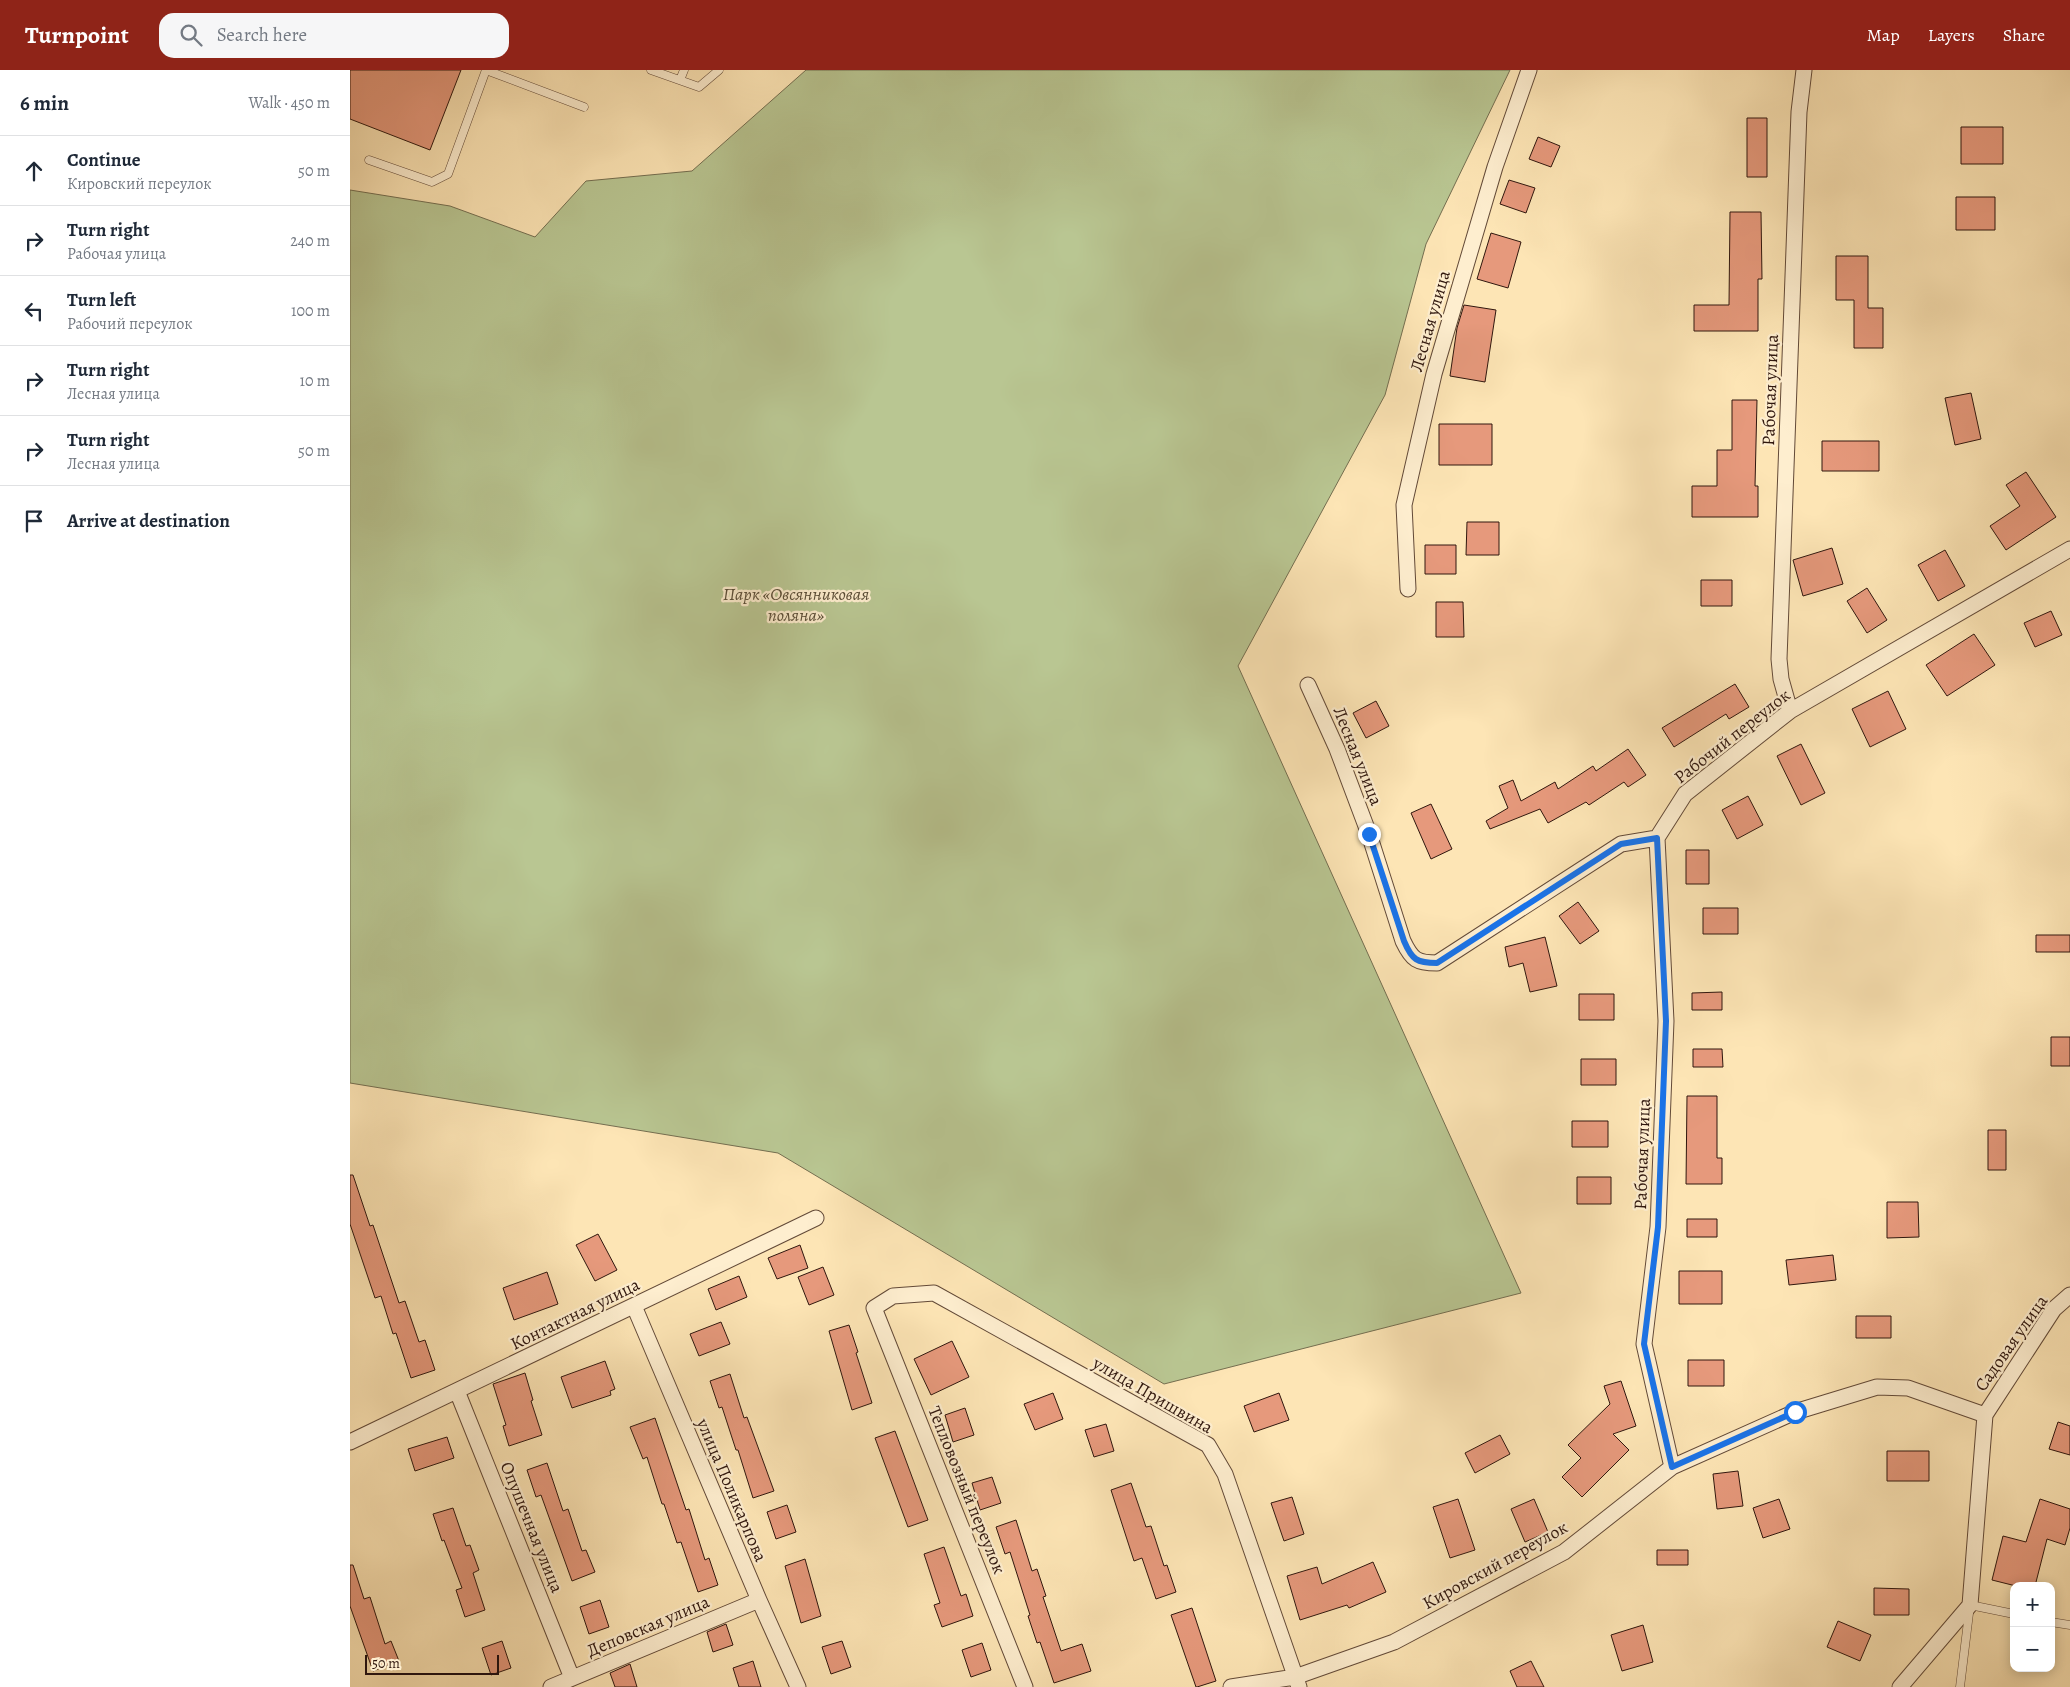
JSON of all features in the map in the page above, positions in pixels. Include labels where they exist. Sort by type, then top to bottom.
[{"type":"street","name":"Лесная улица","points":[[1408,589],[1404,505],[1434,374],[1494,167],[1528,70]]},
{"type":"street","name":"Рабочая улица","points":[[1790,711],[1781,679],[1779,658],[1799,112],[1804,70]]},
{"type":"street","name":"Рабочий переулок","points":[[1657,838],[1685,794],[1790,711],[2069,553]]},
{"type":"street","name":"Лесная улица","points":[[1308,685],[1337,749],[1369,834],[1404,941],[1410,954],[1421,963],[1437,963],[1621,844],[1657,838]]},
{"type":"street","name":"Рабочая улица","points":[[1657,838],[1666,1021],[1658,1227],[1644,1344],[1672,1467]]},
{"type":"street","name":"Контактная улица","points":[[350,1442],[816,1218]]},
{"type":"street","name":"Тепловозный переулок","points":[[934,1293],[893,1296],[874,1308],[1025,1687]]},
{"type":"street","name":"улица Пришвина","points":[[934,1293],[1208,1445],[1225,1474],[1297,1682]]},
{"type":"street","name":"Садовая улица","points":[[1985,1415],[2054,1309],[2070,1295]]},
{"type":"street","name":"улица Поликарпова","points":[[634,1306],[798,1687]]},
{"type":"street","name":"Кировский переулок","points":[[1231,1687],[1297,1682],[1394,1642],[1564,1552],[1672,1467],[1795,1412],[1877,1387],[1908,1388],[1985,1415]]},
{"type":"street","name":"Опушечная улица","points":[[457,1391],[572,1678]]},
{"type":"street","points":[[1900,1687],[1970,1605],[1985,1415]]},
{"type":"street","name":"Деповская улица","points":[[551,1687],[759,1600]]},
{"type":"lane","points":[[369,160],[432,182],[448,174],[486,70],[584,107]]},
{"type":"lane","points":[[651,70],[699,87],[719,70]]},
{"type":"lane","points":[[680,80],[684,70]]},
{"type":"lane","points":[[1960,1687],[1970,1605],[2010,1613]]},
{"type":"lane","points":[[2055,1623],[2070,1625]]},
{"type":"green space","name":"Парк «Овсянниковая поляна»","points":[[806,70],[1510,70],[1426,244],[1385,395],[1238,666],[1521,1293],[1164,1384],[778,1153],[350,1083],[350,190],[450,206],[535,237],[586,181],[692,171]]},
{"type":"building","points":[[350,70],[461,70],[430,150],[350,119]]},
{"type":"building","points":[[1747,118],[1767,118],[1767,177],[1747,177]]},
{"type":"building","points":[[1961,127],[2003,127],[2003,164],[1961,164]]},
{"type":"building","points":[[1538,137],[1560,146],[1551,167],[1529,159]]},
{"type":"building","points":[[1509,180],[1535,188],[1526,213],[1500,204]]},
{"type":"building","points":[[1956,197],[1995,197],[1995,230],[1956,230]]},
{"type":"building","points":[[1730,212],[1761,212],[1762,279],[1758,279],[1758,331],[1694,331],[1694,305],[1729,305]]},
{"type":"building","points":[[1491,233],[1521,242],[1508,288],[1477,279]]},
{"type":"building","points":[[1836,256],[1868,256],[1868,308],[1883,308],[1883,348],[1854,348],[1854,300],[1836,300]]},
{"type":"building","points":[[1464,305],[1496,310],[1485,382],[1450,376],[1457,328]]},
{"type":"building","points":[[1971,393],[1981,439],[1955,445],[1945,398]]},
{"type":"building","points":[[1732,400],[1757,400],[1755,486],[1758,486],[1758,517],[1692,517],[1692,486],[1717,486],[1717,450],[1732,450]]},
{"type":"building","points":[[1439,424],[1492,424],[1492,465],[1439,465]]},
{"type":"building","points":[[1822,441],[1879,441],[1879,471],[1822,471]]},
{"type":"building","points":[[2026,472],[2056,517],[2006,550],[1990,526],[2020,506],[2006,485]]},
{"type":"building","points":[[1467,522],[1499,522],[1499,555],[1466,555]]},
{"type":"building","points":[[1425,545],[1456,545],[1456,574],[1425,574]]},
{"type":"building","points":[[1832,548],[1843,584],[1803,596],[1793,560]]},
{"type":"building","points":[[1945,550],[1965,586],[1938,601],[1918,565]]},
{"type":"building","points":[[1701,580],[1732,580],[1732,606],[1701,606]]},
{"type":"building","points":[[1867,588],[1887,620],[1867,633],[1847,601]]},
{"type":"building","points":[[1436,602],[1463,602],[1464,637],[1436,637]]},
{"type":"building","points":[[2051,611],[2062,635],[2035,647],[2024,623]]},
{"type":"building","points":[[1974,634],[1995,665],[1947,696],[1926,665]]},
{"type":"building","points":[[1735,684],[1749,707],[1729,719],[1726,714],[1674,747],[1662,728]]},
{"type":"building","points":[[1888,691],[1906,729],[1870,747],[1852,709]]},
{"type":"building","points":[[1376,701],[1389,726],[1366,738],[1353,713]]},
{"type":"building","points":[[1801,744],[1825,793],[1801,805],[1777,756]]},
{"type":"building","points":[[1628,749],[1646,775],[1628,787],[1624,782],[1589,805],[1586,802],[1548,823],[1540,809],[1490,829],[1486,821],[1508,808],[1499,786],[1513,780],[1521,801],[1555,782],[1558,789],[1593,766],[1596,771]]},
{"type":"building","points":[[1748,796],[1763,825],[1737,839],[1722,810]]},
{"type":"building","points":[[1431,804],[1452,849],[1431,859],[1411,813]]},
{"type":"building","points":[[1686,850],[1709,850],[1709,884],[1686,884]]},
{"type":"building","points":[[1578,902],[1599,931],[1580,944],[1559,916]]},
{"type":"building","points":[[1703,908],[1738,908],[1738,934],[1703,934]]},
{"type":"building","points":[[2036,935],[2070,935],[2070,952],[2036,952]]},
{"type":"building","points":[[1545,937],[1557,986],[1530,992],[1523,963],[1509,967],[1505,947]]},
{"type":"building","points":[[1722,992],[1722,1010],[1692,1010],[1692,993]]},
{"type":"building","points":[[1579,994],[1614,994],[1614,1020],[1579,1020]]},
{"type":"building","points":[[2051,1037],[2070,1037],[2070,1066],[2051,1066]]},
{"type":"building","points":[[1693,1049],[1722,1049],[1723,1067],[1693,1067]]},
{"type":"building","points":[[1581,1059],[1616,1059],[1616,1085],[1581,1085]]},
{"type":"building","points":[[1687,1096],[1717,1096],[1717,1158],[1722,1158],[1722,1184],[1686,1184]]},
{"type":"building","points":[[1572,1121],[1608,1121],[1608,1147],[1572,1147]]},
{"type":"building","points":[[1988,1130],[2006,1130],[2006,1170],[1988,1170]]},
{"type":"building","points":[[350,1175],[353,1175],[370,1226],[373,1225],[399,1303],[405,1301],[419,1342],[425,1340],[435,1370],[411,1378],[396,1333],[393,1334],[381,1296],[375,1298],[350,1224]]},
{"type":"building","points":[[1577,1177],[1611,1177],[1611,1204],[1577,1204]]},
{"type":"building","points":[[1887,1202],[1918,1202],[1919,1237],[1887,1238]]},
{"type":"building","points":[[1687,1219],[1717,1219],[1717,1237],[1687,1237]]},
{"type":"building","points":[[598,1234],[617,1270],[595,1281],[576,1245]]},
{"type":"building","points":[[800,1245],[808,1268],[777,1279],[768,1258]]},
{"type":"building","points":[[1833,1255],[1836,1280],[1789,1285],[1786,1260]]},
{"type":"building","points":[[823,1267],[834,1295],[809,1305],[798,1277]]},
{"type":"building","points":[[1679,1271],[1722,1271],[1722,1304],[1679,1304]]},
{"type":"building","points":[[547,1272],[558,1304],[514,1320],[503,1288]]},
{"type":"building","points":[[739,1276],[747,1297],[716,1310],[708,1289]]},
{"type":"building","points":[[1856,1316],[1891,1316],[1891,1338],[1856,1338]]},
{"type":"building","points":[[721,1322],[730,1344],[699,1356],[690,1334]]},
{"type":"building","points":[[849,1325],[872,1403],[852,1410],[829,1331]]},
{"type":"building","points":[[952,1341],[969,1377],[931,1395],[914,1359]]},
{"type":"building","points":[[1688,1360],[1724,1360],[1724,1386],[1688,1386]]},
{"type":"building","points":[[605,1361],[615,1389],[610,1391],[611,1395],[572,1408],[561,1377]]},
{"type":"building","points":[[525,1373],[533,1400],[531,1401],[542,1435],[509,1446],[503,1426],[506,1425],[493,1384]]},
{"type":"building","points":[[730,1374],[744,1418],[747,1417],[774,1491],[753,1498],[738,1450],[736,1450],[722,1407],[719,1408],[710,1381]]},
{"type":"building","points":[[1621,1381],[1636,1426],[1613,1434],[1629,1450],[1582,1497],[1562,1477],[1581,1458],[1568,1445],[1610,1404],[1604,1386]]},
{"type":"building","points":[[1053,1393],[1063,1419],[1035,1430],[1024,1404]]},
{"type":"building","points":[[1279,1393],[1289,1420],[1254,1432],[1244,1406]]},
{"type":"building","points":[[965,1408],[974,1435],[953,1442],[945,1415]]},
{"type":"building","points":[[655,1418],[686,1510],[689,1509],[705,1560],[709,1558],[718,1585],[698,1592],[681,1542],[677,1543],[664,1504],[662,1504],[647,1457],[643,1459],[630,1427]]},
{"type":"building","points":[[2058,1422],[2070,1426],[2070,1455],[2049,1449]]},
{"type":"building","points":[[1106,1424],[1114,1451],[1094,1457],[1085,1430]]},
{"type":"building","points":[[895,1431],[928,1520],[908,1527],[875,1438]]},
{"type":"building","points":[[1500,1435],[1510,1454],[1475,1473],[1465,1453]]},
{"type":"building","points":[[447,1437],[454,1458],[415,1471],[408,1449]]},
{"type":"building","points":[[1887,1451],[1929,1451],[1929,1481],[1887,1481]]},
{"type":"building","points":[[547,1463],[563,1511],[568,1509],[582,1551],[586,1550],[595,1572],[572,1581],[541,1495],[536,1497],[527,1470]]},
{"type":"building","points":[[1738,1471],[1743,1506],[1717,1509],[1713,1474]]},
{"type":"building","points":[[992,1477],[1001,1503],[980,1510],[972,1483]]},
{"type":"building","points":[[1131,1483],[1146,1527],[1151,1526],[1164,1566],[1167,1565],[1176,1592],[1156,1599],[1142,1558],[1134,1561],[1111,1490]]},
{"type":"building","points":[[1292,1497],[1304,1534],[1284,1541],[1271,1503]]},
{"type":"building","points":[[1458,1499],[1475,1550],[1450,1558],[1433,1507]]},
{"type":"building","points":[[1534,1499],[1548,1532],[1525,1542],[1511,1509]]},
{"type":"building","points":[[1779,1499],[1790,1529],[1763,1538],[1753,1508]]},
{"type":"building","points":[[2040,1499],[2070,1509],[2070,1528],[2065,1545],[2047,1539],[2036,1582],[2010,1582],[2010,1584],[1992,1580],[2003,1536],[2026,1542]]},
{"type":"building","points":[[787,1505],[796,1532],[776,1539],[767,1512]]},
{"type":"building","points":[[453,1508],[466,1546],[470,1545],[479,1570],[473,1573],[485,1610],[465,1617],[456,1590],[462,1588],[433,1514]]},
{"type":"building","points":[[1016,1520],[1032,1571],[1037,1569],[1046,1596],[1043,1597],[1061,1651],[1082,1644],[1091,1671],[1054,1683],[1040,1642],[1037,1643],[1010,1552],[1005,1554],[996,1527]]},
{"type":"building","points":[[944,1547],[961,1596],[966,1594],[973,1616],[942,1627],[934,1605],[940,1603],[924,1554]]},
{"type":"building","points":[[1657,1550],[1688,1550],[1688,1565],[1657,1565]]},
{"type":"building","points":[[805,1559],[821,1616],[801,1623],[785,1566]]},
{"type":"building","points":[[1373,1562],[1386,1592],[1349,1608],[1347,1605],[1300,1620],[1287,1576],[1317,1567],[1322,1584]]},
{"type":"building","points":[[350,1565],[353,1565],[364,1599],[370,1597],[385,1644],[391,1641],[399,1661],[373,1671],[350,1606]]},
{"type":"building","points":[[1874,1588],[1909,1589],[1909,1615],[1874,1615]]},
{"type":"building","points":[[600,1600],[609,1627],[589,1634],[580,1607]]},
{"type":"building","points":[[1192,1608],[1216,1681],[1197,1687],[1171,1615]]},
{"type":"building","points":[[1838,1621],[1871,1635],[1860,1661],[1827,1647]]},
{"type":"building","points":[[726,1624],[733,1645],[713,1652],[707,1632]]},
{"type":"building","points":[[1643,1625],[1653,1662],[1622,1671],[1611,1635]]},
{"type":"building","points":[[502,1641],[511,1668],[491,1675],[482,1648]]},
{"type":"building","points":[[842,1641],[851,1667],[831,1674],[822,1647]]},
{"type":"building","points":[[982,1643],[991,1670],[971,1677],[962,1650]]},
{"type":"building","points":[[753,1661],[761,1687],[739,1687],[733,1668]]},
{"type":"building","points":[[1531,1661],[1544,1687],[1517,1687],[1510,1671]]},
{"type":"building","points":[[630,1664],[637,1687],[615,1687],[610,1673]]},
{"type":"route","points":[[1369,834],[1404,941],[1410,954],[1421,963],[1437,963],[1621,844],[1657,838],[1666,1021],[1658,1227],[1644,1344],[1672,1467],[1795,1412]]}]
